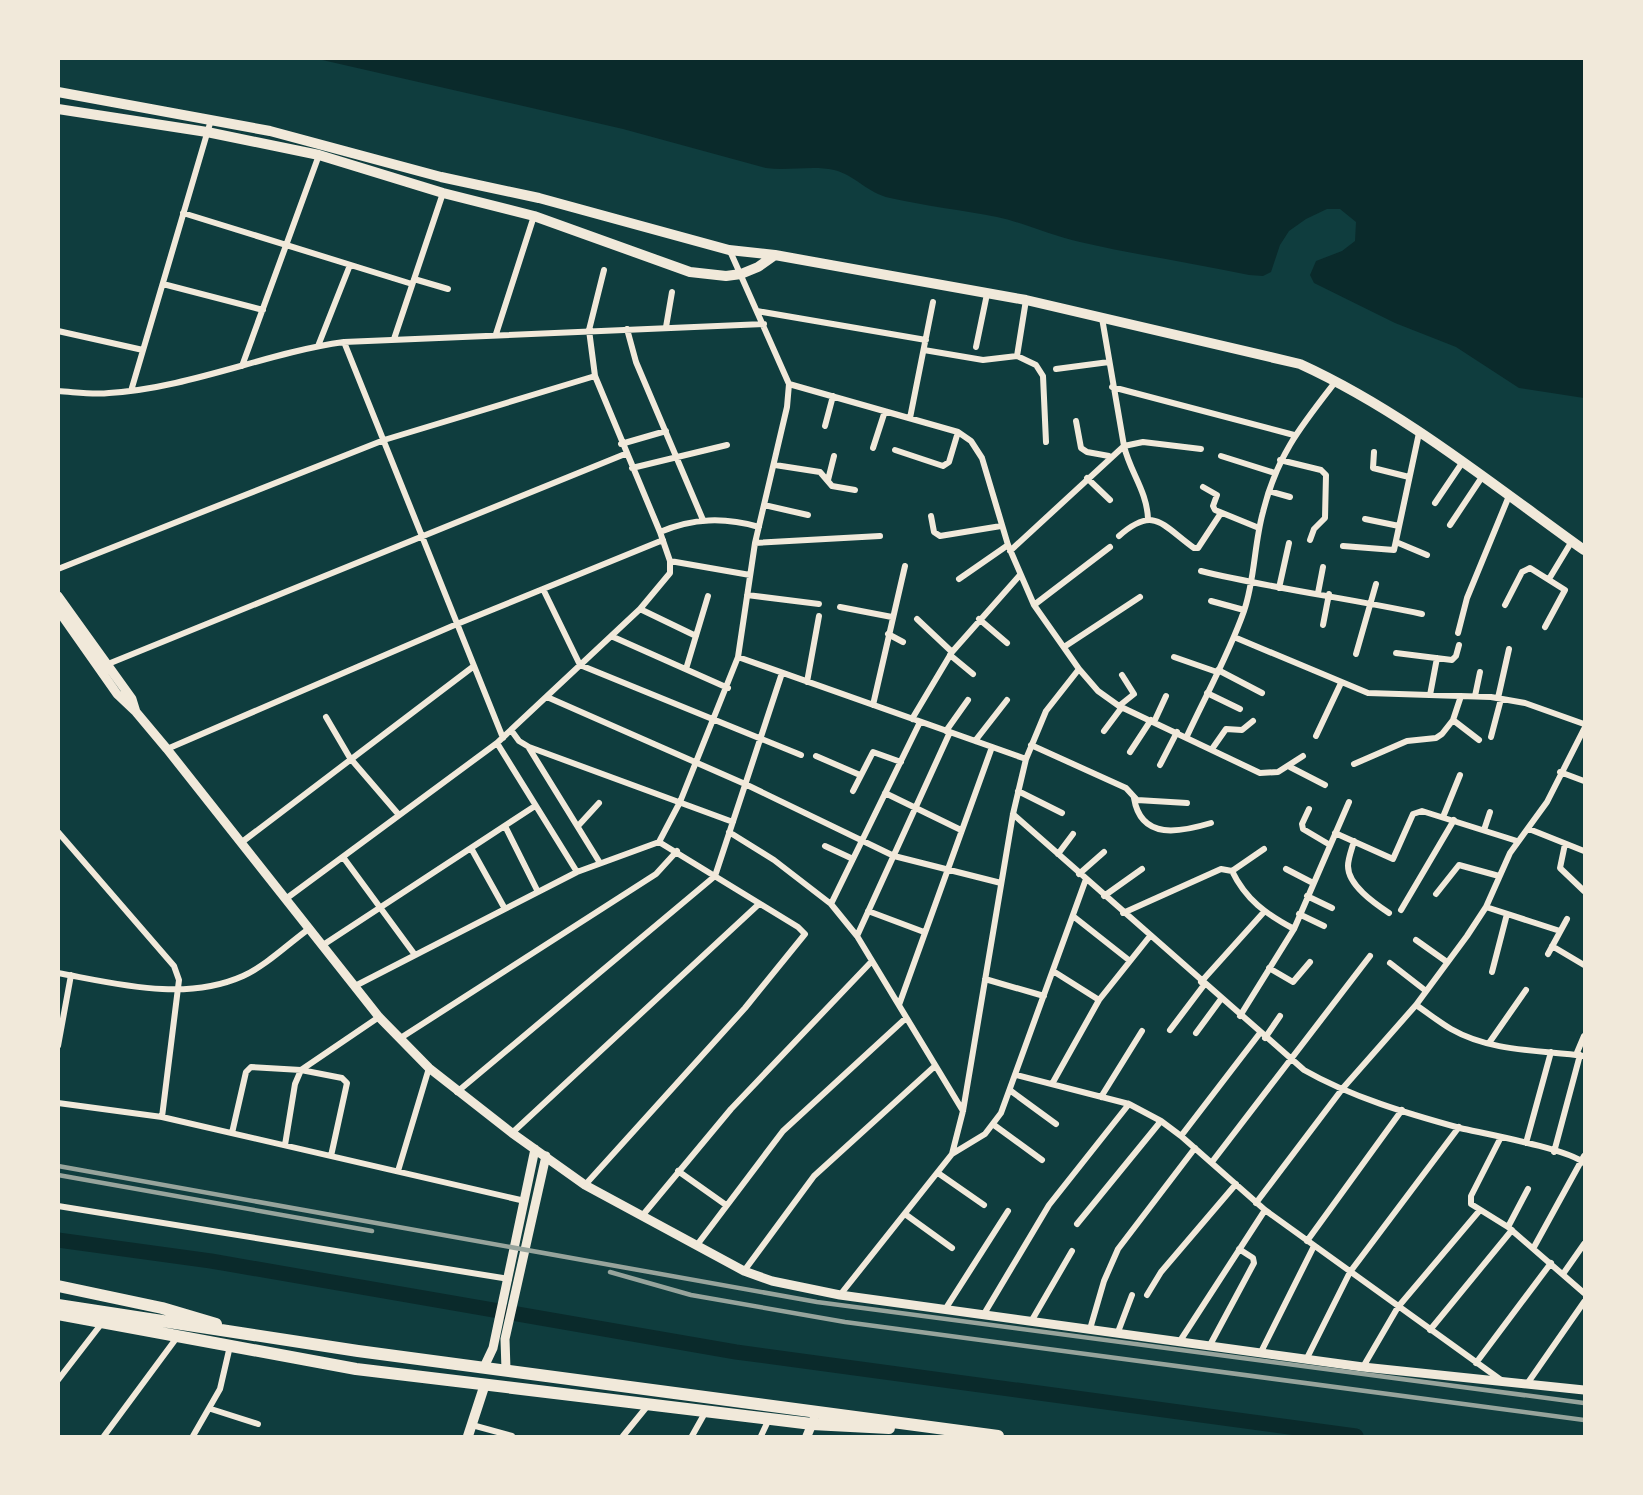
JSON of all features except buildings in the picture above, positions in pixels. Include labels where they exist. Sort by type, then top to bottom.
[{"type":"main road","points":[[58,92],[270,131],[441,177],[539,198],[729,250],[775,255],[1026,300],[1300,364],[1337,381],[1419,432],[1584,550]]},
{"type":"main road","points":[[58,109],[207,132],[319,155],[443,193],[534,216],[690,272],[726,276],[741,274],[758,267],[775,255]]},
{"type":"main road","points":[[58,1286],[162,1308],[264,1337]]},
{"type":"main road","points":[[58,1305],[358,1351],[817,1411],[946,1434],[998,1437]]},
{"type":"main road","points":[[58,1314],[356,1369],[812,1424],[884,1428],[903,1425]]},
{"type":"main road","points":[[356,1369],[358,1351]]},
{"type":"main road","points":[[468,1437],[485,1384]]},
{"type":"street","points":[[131,391],[211,120]]},
{"type":"street","points":[[242,366],[319,155]]},
{"type":"street","points":[[394,339],[443,193]]},
{"type":"street","points":[[183,213],[350,265],[448,289]]},
{"type":"street","points":[[496,334],[534,216]]},
{"type":"street","points":[[355,986],[577,872],[659,842],[680,802],[728,688],[738,657],[755,543],[775,465],[789,384],[729,250]]},
{"type":"street","points":[[318,346],[350,265]]},
{"type":"street","points":[[287,898],[497,743],[640,609],[670,573],[670,561],[660,532],[625,454],[595,376],[588,330],[604,270]]},
{"type":"street","points":[[163,284],[262,310]]},
{"type":"street","points":[[666,327],[672,292]]},
{"type":"street","points":[[976,347],[987,294]]},
{"type":"street","points":[[1017,356],[1026,300]]},
{"type":"street","points":[[910,418],[933,302]]},
{"type":"street","points":[[757,311],[926,340]]},
{"type":"street","points":[[1102,317],[1112,387],[1124,446],[1128,462],[1146,498],[1148,519]]},
{"type":"street","points":[[58,391],[106,394],[131,391],[318,346],[344,342],[764,324]]},
{"type":"street","points":[[627,329],[636,362],[703,520]]},
{"type":"street","points":[[58,331],[143,350]]},
{"type":"street","points":[[344,342],[502,738]]},
{"type":"street","points":[[924,350],[983,360],[1017,356],[1036,365],[1043,376],[1046,442]]},
{"type":"street","points":[[1056,369],[1109,362]]},
{"type":"street","points":[[58,569],[384,440],[595,376]]},
{"type":"street","points":[[1187,736],[1234,637],[1244,610],[1251,584],[1259,528],[1280,460],[1294,435],[1337,381]]},
{"type":"street","points":[[789,384],[958,432],[978,448],[1001,526],[1034,605],[1079,669],[1098,691],[1121,707],[1187,736],[1260,773],[1272,774],[1290,767],[1303,756]]},
{"type":"street","points":[[1112,387],[1294,435]]},
{"type":"street","points":[[825,426],[833,396]]},
{"type":"street","points":[[873,448],[885,411]]},
{"type":"street","points":[[1076,421],[1081,448],[1087,452],[1109,456]]},
{"type":"street","points":[[621,444],[666,431]]},
{"type":"street","points":[[895,450],[943,466],[949,462],[958,432]]},
{"type":"street","points":[[1343,546],[1391,551],[1396,542],[1419,432]]},
{"type":"street","points":[[959,579],[1009,548],[1109,456],[1124,446],[1143,442],[1201,449]]},
{"type":"street","points":[[632,468],[727,445]]},
{"type":"street","points":[[1374,452],[1372,468],[1409,477]]},
{"type":"street","points":[[108,664],[625,454]]},
{"type":"street","points":[[827,481],[834,456]]},
{"type":"street","points":[[1221,456],[1275,473]]},
{"type":"street","points":[[1280,460],[1321,470],[1326,475],[1325,518],[1314,529],[1310,540]]},
{"type":"street","points":[[1435,503],[1462,463]]},
{"type":"street","points":[[775,465],[820,472],[832,486],[855,490]]},
{"type":"street","points":[[1450,525],[1482,477]]},
{"type":"street","points":[[1087,478],[1110,500]]},
{"type":"street","points":[[1203,487],[1216,494],[1213,507],[1221,513],[1259,528]]},
{"type":"street","points":[[1269,491],[1290,496]]},
{"type":"street","points":[[1458,633],[1467,597],[1509,496]]},
{"type":"street","points":[[764,505],[808,515]]},
{"type":"street","points":[[1119,536],[1140,519],[1156,520],[1194,548],[1198,548],[1221,513]]},
{"type":"street","points":[[932,516],[934,532],[940,536],[1001,526]]},
{"type":"street","points":[[1365,519],[1399,526]]},
{"type":"street","points":[[660,532],[703,520],[732,520],[759,527]]},
{"type":"street","points":[[755,543],[880,536]]},
{"type":"street","points":[[167,749],[457,624],[663,540]]},
{"type":"street","points":[[1549,579],[1572,541]]},
{"type":"street","points":[[1396,542],[1427,555]]},
{"type":"street","points":[[1279,588],[1288,543]]},
{"type":"street","points":[[1034,605],[1110,547]]},
{"type":"street","points":[[670,561],[750,575]]},
{"type":"street","points":[[873,705],[905,567]]},
{"type":"street","points":[[1318,593],[1323,567]]},
{"type":"street","points":[[1504,605],[1525,569],[1530,568],[1565,592],[1545,627]]},
{"type":"street","points":[[1201,571],[1251,584],[1329,594],[1422,614]]},
{"type":"street","points":[[912,719],[951,654],[1020,575]]},
{"type":"street","points":[[1356,654],[1376,584]]},
{"type":"street","points":[[543,589],[580,665],[801,755]]},
{"type":"street","points":[[1323,625],[1329,594]]},
{"type":"street","points":[[747,595],[819,604]]},
{"type":"street","points":[[58,596],[132,699],[136,712]]},
{"type":"street","points":[[686,669],[708,596]]},
{"type":"street","points":[[1064,647],[1140,597]]},
{"type":"street","points":[[1211,601],[1244,610]]},
{"type":"street","points":[[840,607],[892,617]]},
{"type":"street","points":[[640,609],[696,636]]},
{"type":"street","points":[[58,610],[117,694],[136,712],[167,749],[380,1017],[429,1068],[457,1092],[585,1185],[744,1271],[772,1281],[840,1295],[1363,1367],[1584,1390]]},
{"type":"street","points":[[807,682],[819,616]]},
{"type":"street","points":[[916,619],[973,674]]},
{"type":"street","points":[[980,619],[1007,643]]},
{"type":"street","points":[[888,634],[903,642]]},
{"type":"street","points":[[611,636],[728,688]]},
{"type":"street","points":[[1234,637],[1341,684],[1368,693],[1499,698],[1525,703],[1584,724]]},
{"type":"street","points":[[1396,653],[1455,659],[1460,645]]},
{"type":"street","points":[[1491,737],[1509,649]]},
{"type":"street","points":[[738,657],[1026,759]]},
{"type":"street","points":[[1174,657],[1218,671],[1262,693]]},
{"type":"street","points":[[1430,694],[1437,658]]},
{"type":"street","points":[[242,842],[474,666]]},
{"type":"street","points":[[840,1295],[952,1154],[963,1111],[1013,814],[1026,759],[1046,711],[1079,669]]},
{"type":"street","points":[[1475,696],[1480,672]]},
{"type":"street","points":[[457,1092],[716,876],[782,673]]},
{"type":"street","points":[[1104,731],[1121,707],[1134,694],[1122,675]]},
{"type":"street","points":[[1316,736],[1341,684]]},
{"type":"street","points":[[1207,693],[1240,709]]},
{"type":"street","points":[[1130,752],[1166,696]]},
{"type":"street","points":[[1354,764],[1407,741],[1436,738],[1453,720],[1461,696]]},
{"type":"street","points":[[547,697],[745,784],[894,856],[1001,884]]},
{"type":"street","points":[[857,936],[916,808],[948,731],[968,700]]},
{"type":"street","points":[[975,741],[1006,700]]},
{"type":"street","points":[[326,717],[350,758],[399,815]]},
{"type":"street","points":[[1453,720],[1479,740]]},
{"type":"street","points":[[1212,748],[1226,729],[1242,730],[1253,721]]},
{"type":"street","points":[[831,904],[920,722]]},
{"type":"street","points":[[1256,1203],[1343,1089],[1416,1005],[1486,907],[1517,841],[1529,829],[1547,802],[1560,772],[1584,729]]},
{"type":"street","points":[[511,730],[519,741],[529,747],[733,822]]},
{"type":"street","points":[[1160,765],[1177,732]]},
{"type":"street","points":[[497,743],[577,872]]},
{"type":"street","points":[[1031,745],[1126,788],[1134,798],[1137,812],[1144,822],[1162,830],[1171,832],[1211,823]]},
{"type":"street","points":[[529,747],[600,863]]},
{"type":"street","points":[[899,1005],[992,747]]},
{"type":"street","points":[[853,791],[871,754],[875,752],[901,762]]},
{"type":"street","points":[[816,756],[860,775]]},
{"type":"street","points":[[1290,767],[1325,785]]},
{"type":"street","points":[[1560,772],[1584,781]]},
{"type":"street","points":[[1443,817],[1460,775]]},
{"type":"street","points":[[1018,790],[1062,813]]},
{"type":"street","points":[[885,793],[961,830]]},
{"type":"street","points":[[1134,798],[1143,802],[1187,803]]},
{"type":"street","points":[[1240,1016],[1294,929],[1349,802]]},
{"type":"street","points":[[578,826],[599,803]]},
{"type":"street","points":[[323,945],[535,806]]},
{"type":"street","points":[[1309,809],[1303,830],[1330,845]]},
{"type":"street","points":[[1335,833],[1393,859],[1413,814],[1422,811],[1517,841]]},
{"type":"street","points":[[1484,830],[1490,812]]},
{"type":"street","points":[[1013,814],[1262,1036],[1320,1080],[1402,1110],[1583,1160],[1534,1247]]},
{"type":"street","points":[[1401,910],[1454,820]]},
{"type":"street","points":[[504,826],[538,892]]},
{"type":"street","points":[[1529,829],[1584,851]]},
{"type":"street","points":[[58,832],[174,966],[180,989],[162,1117]]},
{"type":"street","points":[[729,832],[774,860],[831,904],[857,936],[873,961],[963,1111]]},
{"type":"street","points":[[1058,854],[1072,834]]},
{"type":"street","points":[[585,1185],[745,1008],[803,938],[804,931],[659,842]]},
{"type":"street","points":[[1354,842],[1348,859],[1350,875],[1373,902],[1389,913]]},
{"type":"street","points":[[1565,844],[1560,868],[1584,891]]},
{"type":"street","points":[[825,846],[853,859]]},
{"type":"street","points":[[471,848],[505,909]]},
{"type":"street","points":[[1123,913],[1221,869],[1232,871],[1264,849]]},
{"type":"street","points":[[399,1039],[656,874],[676,851]]},
{"type":"street","points":[[1079,874],[1104,852]]},
{"type":"street","points":[[343,857],[415,955]]},
{"type":"street","points":[[1436,894],[1459,865],[1499,876]]},
{"type":"street","points":[[1104,896],[1142,869]]},
{"type":"street","points":[[1286,869],[1313,883]]},
{"type":"street","points":[[1232,871],[1239,886],[1263,913],[1294,929]]},
{"type":"street","points":[[952,1154],[985,1134],[994,1125],[1011,1092],[1086,879]]},
{"type":"street","points":[[1307,896],[1332,908]]},
{"type":"street","points":[[512,1133],[759,904]]},
{"type":"street","points":[[1486,907],[1560,931]]},
{"type":"street","points":[[868,911],[924,932]]},
{"type":"street","points":[[1170,1030],[1203,983],[1263,913]]},
{"type":"street","points":[[1299,914],[1324,927]]},
{"type":"street","points":[[1492,972],[1507,914]]},
{"type":"street","points":[[1073,916],[1130,961]]},
{"type":"street","points":[[1548,954],[1567,919]]},
{"type":"street","points":[[58,972],[136,987],[180,989],[227,982],[246,975],[310,927]]},
{"type":"street","points":[[1052,1084],[1099,1000],[1150,936]]},
{"type":"street","points":[[1416,940],[1447,962]]},
{"type":"street","points":[[1552,946],[1584,965]]},
{"type":"street","points":[[1212,1162],[1370,956]]},
{"type":"street","points":[[642,1216],[746,1092],[873,961]]},
{"type":"street","points":[[1269,968],[1293,982],[1310,962]]},
{"type":"street","points":[[1390,963],[1426,991]]},
{"type":"street","points":[[1053,971],[1099,1000]]},
{"type":"street","points":[[58,1046],[71,975]]},
{"type":"street","points":[[985,979],[1044,996]]},
{"type":"street","points":[[1489,1043],[1526,990]]},
{"type":"street","points":[[1196,1033],[1221,999]]},
{"type":"street","points":[[1416,1005],[1451,1029],[1489,1043],[1580,1055]]},
{"type":"street","points":[[1181,1136],[1281,1016]]},
{"type":"street","points":[[285,1145],[295,1084],[301,1070],[380,1017]]},
{"type":"street","points":[[698,1245],[783,1131],[906,1018]]},
{"type":"street","points":[[1101,1097],[1142,1031]]},
{"type":"street","points":[[1554,1152],[1584,1036]]},
{"type":"street","points":[[1526,1143],[1551,1052]]},
{"type":"street","points":[[232,1133],[248,1069],[254,1065],[301,1070],[342,1078],[346,1081],[331,1156]]},
{"type":"street","points":[[744,1271],[814,1176],[935,1066]]},
{"type":"street","points":[[398,1171],[429,1068]]},
{"type":"street","points":[[1016,1075],[1129,1104],[1161,1121],[1212,1162],[1265,1210],[1504,1382]]},
{"type":"street","points":[[1011,1092],[1056,1124]]},
{"type":"street","points":[[58,1103],[162,1117],[525,1201]]},
{"type":"street","points":[[984,1314],[1049,1205],[1129,1104]]},
{"type":"street","points":[[1307,1241],[1402,1110]]},
{"type":"street","points":[[1077,1224],[1161,1121]]},
{"type":"street","points":[[994,1125],[1042,1160]]},
{"type":"street","points":[[1307,1358],[1350,1272],[1459,1127]]},
{"type":"street","points":[[1501,1137],[1470,1199],[1472,1206],[1510,1228],[1584,1293]]},
{"type":"street","points":[[1090,1329],[1104,1281],[1118,1249],[1195,1148]]},
{"type":"street","points":[[484,1367],[500,1338],[535,1149]]},
{"type":"street","points":[[511,1283],[546,1156]]},
{"type":"street","points":[[678,1171],[726,1205]]},
{"type":"street","points":[[938,1173],[984,1205]]},
{"type":"street","points":[[1147,1295],[1161,1272],[1236,1184]]},
{"type":"street","points":[[1430,1330],[1510,1228],[1528,1189]]},
{"type":"street","points":[[58,1206],[511,1283]]},
{"type":"street","points":[[1180,1341],[1265,1210]]},
{"type":"street","points":[[1363,1367],[1398,1307],[1480,1210]]},
{"type":"street","points":[[946,1308],[1008,1211]]},
{"type":"street","points":[[905,1214],[952,1248]]},
{"type":"street","points":[[1563,1274],[1584,1244]]},
{"type":"street","points":[[1261,1352],[1314,1246]]},
{"type":"street","points":[[1210,1345],[1254,1263],[1253,1258],[1239,1249]]},
{"type":"street","points":[[1032,1320],[1072,1251]]},
{"type":"street","points":[[1476,1363],[1551,1263]]},
{"type":"street","points":[[1118,1332],[1132,1295]]},
{"type":"street","points":[[1527,1384],[1584,1302]]},
{"type":"street","points":[[58,1380],[103,1321]]},
{"type":"street","points":[[104,1437],[179,1336]]},
{"type":"street","points":[[500,1338],[506,1370]]},
{"type":"street","points":[[193,1437],[211,1409],[226,1368],[230,1346]]},
{"type":"street","points":[[623,1437],[650,1403]]},
{"type":"street","points":[[211,1409],[258,1424]]},
{"type":"street","points":[[692,1437],[706,1410]]},
{"type":"street","points":[[807,1437],[817,1411]]},
{"type":"street","points":[[761,1437],[769,1419]]},
{"type":"street","points":[[472,1425],[512,1437]]},
{"type":"water","points":[[318,59],[1584,59],[1584,398],[1519,388],[1456,347],[1395,323],[1314,283],[1310,275],[1316,261],[1342,251],[1355,241],[1356,222],[1340,209],[1327,209],[1306,219],[1289,231],[1280,245],[1271,272],[1263,276],[1249,275],[1080,242],[997,217],[882,196],[834,170],[766,168],[623,129]]},
{"type":"waterway","points":[[58,1240],[211,1261],[736,1352],[1356,1436]]},
{"type":"railway","points":[[58,1166],[817,1302],[1584,1403]]},
{"type":"railway","points":[[58,1175],[372,1231]]},
{"type":"railway","points":[[610,1272],[691,1295],[845,1322],[1584,1420]]}]
